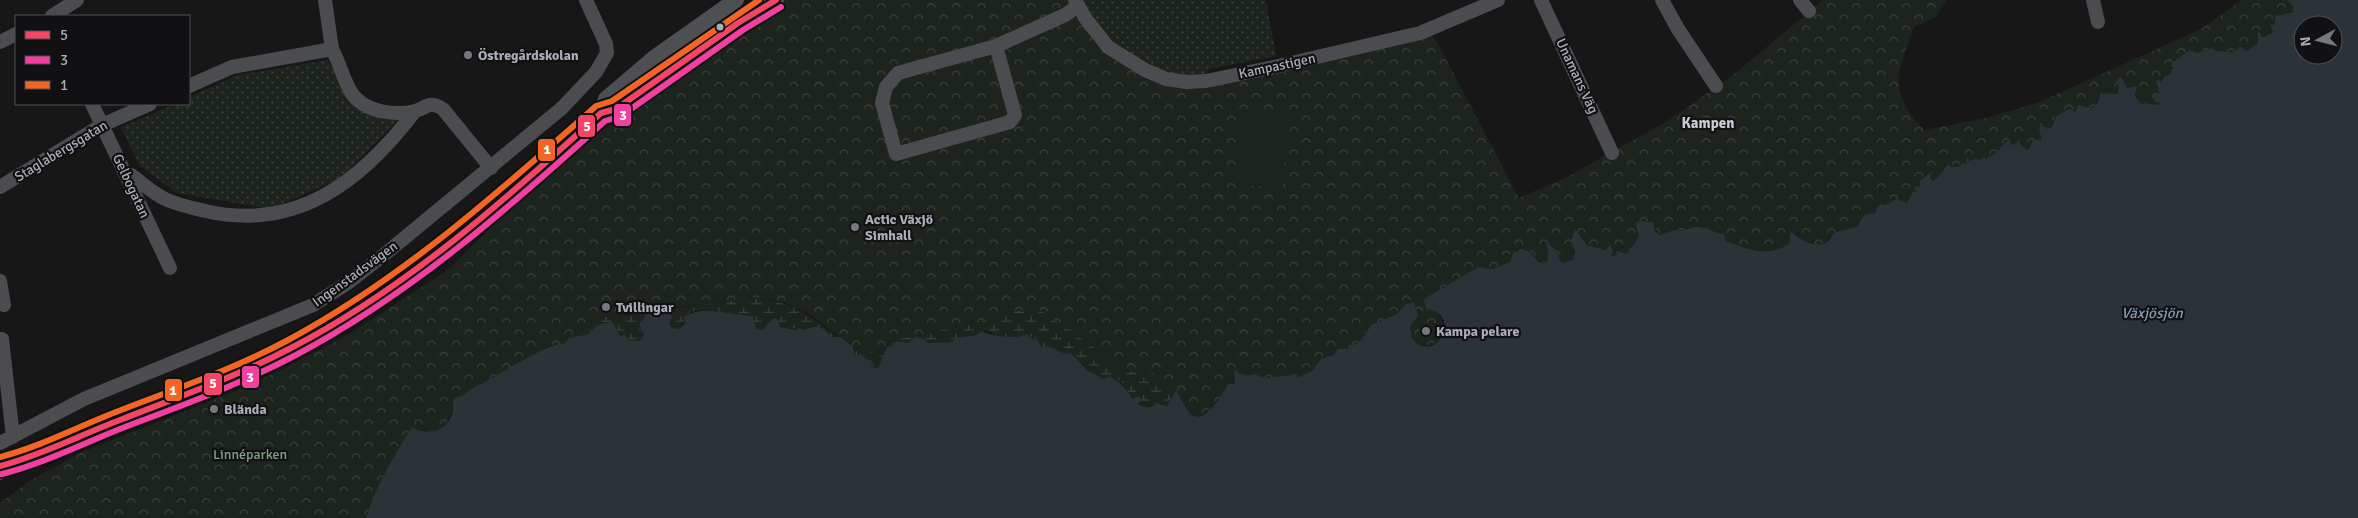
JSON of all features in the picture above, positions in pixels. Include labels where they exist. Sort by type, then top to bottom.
[{"type":"main road","points":[[601,113],[606,99],[654,58],[736,0]]},
{"type":"main road","points":[[0,472],[93,430],[242,372],[294,347],[344,318],[436,256],[520,187],[601,113],[616,109],[738,23],[776,0]]},
{"type":"street","points":[[54,15],[77,0]]},
{"type":"street","points":[[325,0],[332,49],[353,95],[363,104],[388,113],[415,111]]},
{"type":"street","name":"Ingenstadsvägen","points":[[0,443],[84,399],[313,305],[348,282],[491,168],[562,108],[603,61],[608,54],[606,44],[586,0]]},
{"type":"street","name":"Kampastigen","points":[[996,46],[1015,116],[1010,122],[896,154],[882,104],[886,87],[898,73],[996,46],[1065,15],[1076,3],[1102,40],[1126,60],[1166,79],[1187,82],[1206,81],[1274,67],[1420,32],[1498,0]]},
{"type":"street","name":"Unamans Väg","points":[[1541,0],[1612,153]]},
{"type":"street","points":[[1662,0],[1678,29],[1716,86]]},
{"type":"street","points":[[1800,0],[1809,11]]},
{"type":"street","points":[[2093,0],[2098,22]]},
{"type":"street","points":[[0,42],[15,34]]},
{"type":"street","points":[[190,86],[232,67],[332,49]]},
{"type":"street","points":[[127,177],[131,175],[164,198],[181,206],[216,214],[267,216],[290,211],[312,202],[371,162],[397,136],[415,111],[425,105],[432,104],[443,109],[491,168]]},
{"type":"street","name":"Gelbogatan","points":[[92,105],[170,268]]},
{"type":"street","name":"Staglabergsgatan","points":[[0,188],[102,125],[148,105]]},
{"type":"street","points":[[0,281],[4,304]]},
{"type":"street","points":[[2,339],[13,437]]},
{"type":"green space","name":"Linnéparken","points":[[776,0],[1075,0],[1108,47],[1187,82],[1427,29],[1438,44],[1519,198],[1567,177],[1669,120],[1737,72],[1823,0],[1947,0],[1936,17],[1914,27],[1900,70],[1900,92],[1904,103],[1924,130],[1986,118],[2040,102],[2201,29],[2242,0],[2287,0],[2294,7],[2293,12],[2280,14],[2275,18],[2275,26],[2271,23],[2273,32],[2263,37],[2260,32],[2256,34],[2258,43],[2246,51],[2240,46],[2230,53],[2216,51],[2213,48],[2197,53],[2189,50],[2170,66],[2175,69],[2172,69],[2170,75],[2156,82],[2159,93],[2156,102],[2159,102],[2157,106],[2148,105],[2146,101],[2144,104],[2140,103],[2133,87],[2127,88],[2119,78],[2117,80],[2119,89],[2117,94],[2100,93],[2099,101],[2093,108],[2078,105],[2075,112],[2070,109],[2056,115],[2048,129],[2045,129],[2043,124],[2040,123],[2039,131],[2042,139],[2035,141],[2028,150],[2021,146],[2022,142],[2019,141],[2014,145],[2005,141],[1997,152],[1987,159],[1982,157],[1981,160],[1967,161],[1966,165],[1961,163],[1959,167],[1951,167],[1946,164],[1941,174],[1933,181],[1930,177],[1932,170],[1920,181],[1920,186],[1914,187],[1916,192],[1907,203],[1894,201],[1881,206],[1875,213],[1865,216],[1857,227],[1834,233],[1826,242],[1815,246],[1804,242],[1791,231],[1789,238],[1793,242],[1785,247],[1776,250],[1759,251],[1726,241],[1724,234],[1699,226],[1684,231],[1674,230],[1660,235],[1649,221],[1635,223],[1639,235],[1634,245],[1629,249],[1628,254],[1617,251],[1617,255],[1613,256],[1610,255],[1613,253],[1611,244],[1605,250],[1587,245],[1575,233],[1573,260],[1562,263],[1556,250],[1546,242],[1549,252],[1547,263],[1537,261],[1529,251],[1523,248],[1514,252],[1511,262],[1493,269],[1478,267],[1424,299],[1440,316],[1444,325],[1443,337],[1435,343],[1424,346],[1412,339],[1410,326],[1417,316],[1414,302],[1406,304],[1397,314],[1368,328],[1362,339],[1354,345],[1350,344],[1348,349],[1337,350],[1334,355],[1321,359],[1312,371],[1299,377],[1289,375],[1265,378],[1256,374],[1243,376],[1234,370],[1235,384],[1230,383],[1212,407],[1206,413],[1200,415],[1194,415],[1188,410],[1176,390],[1175,392],[1153,373],[1115,370],[1094,347],[1039,309],[1011,311],[974,324],[888,341],[880,359],[869,352],[855,349],[811,315],[783,302],[755,297],[605,317],[589,334],[572,338],[563,344],[555,344],[545,348],[474,390],[453,399],[450,416],[442,427],[429,431],[412,427],[387,471],[366,518],[0,518],[0,503],[31,480],[82,452],[221,397],[277,372],[349,334],[445,272],[616,109]]},
{"type":"green space","points":[[1083,0],[1266,0],[1276,56],[1208,69],[1206,76],[1166,74],[1123,52],[1103,34]]},
{"type":"green space","points":[[328,60],[356,109],[403,115],[341,178],[270,209],[177,193],[139,165],[121,127],[173,105],[190,105],[190,97],[238,75]]},
{"type":"green space","points":[[1239,110],[1286,112],[1283,187],[1235,185]]},
{"type":"green space","points":[[755,297],[790,306],[818,322],[838,338],[832,337],[816,326],[805,330],[780,327],[780,322],[774,318],[763,330],[756,328],[753,316],[714,311],[690,312],[679,329],[672,328],[669,324],[672,317],[668,310],[664,310]]},
{"type":"green space","points":[[1039,309],[1094,347],[1115,370],[1153,373],[1175,392],[1167,406],[1162,403],[1148,407],[1138,405],[1140,401],[1133,399],[1121,382],[1109,376],[1108,379],[1097,377],[1072,353],[1068,354],[1041,347],[1038,340],[1024,334],[1024,337],[999,338],[991,332],[981,331],[977,335],[955,338],[952,342],[928,343],[925,339],[915,337],[908,343],[897,341],[893,348],[887,347],[878,368],[870,366],[871,359],[866,359],[861,354],[856,358],[852,353],[855,349],[869,352],[874,357],[888,341],[974,324],[1011,311]]},
{"type":"green space","points":[[644,313],[645,317],[639,324],[644,334],[641,341],[628,340],[625,335],[620,336],[613,322],[592,329],[605,317]]},
{"type":"water","name":"Växjösjön","points":[[2287,0],[2358,0],[2358,518],[366,518],[380,482],[412,427],[428,432],[439,429],[451,417],[454,398],[461,396],[546,348],[563,344],[569,338],[589,334],[597,325],[613,322],[620,336],[625,335],[628,340],[640,341],[644,335],[639,324],[645,317],[644,313],[668,310],[672,317],[669,324],[672,328],[679,329],[685,323],[684,317],[700,311],[717,311],[753,316],[756,328],[762,330],[774,318],[779,320],[780,327],[805,330],[820,327],[832,337],[840,337],[853,347],[855,358],[861,354],[866,359],[872,360],[870,366],[878,368],[887,347],[893,348],[896,341],[908,343],[915,337],[925,339],[928,343],[952,342],[955,338],[977,335],[981,331],[1004,337],[1017,337],[1027,334],[1030,338],[1038,340],[1041,347],[1067,354],[1071,353],[1088,371],[1103,379],[1110,376],[1123,386],[1133,399],[1139,396],[1141,400],[1138,404],[1152,407],[1157,403],[1167,406],[1176,390],[1188,411],[1194,416],[1200,416],[1211,408],[1228,384],[1235,384],[1234,369],[1243,376],[1255,374],[1265,378],[1289,375],[1299,377],[1312,371],[1321,359],[1334,355],[1338,349],[1348,349],[1349,344],[1354,345],[1362,339],[1371,325],[1397,314],[1406,304],[1414,302],[1418,316],[1410,326],[1412,339],[1421,345],[1430,346],[1442,336],[1445,328],[1443,319],[1437,313],[1426,309],[1424,299],[1478,267],[1493,269],[1510,262],[1514,251],[1516,252],[1520,249],[1530,253],[1538,262],[1547,263],[1548,251],[1546,242],[1556,250],[1562,263],[1573,260],[1575,252],[1571,241],[1575,229],[1587,245],[1605,250],[1611,244],[1613,253],[1610,255],[1613,256],[1617,255],[1616,251],[1628,254],[1629,249],[1634,245],[1639,235],[1635,223],[1640,221],[1653,222],[1655,231],[1660,235],[1674,230],[1684,231],[1694,227],[1703,228],[1724,234],[1726,241],[1758,251],[1775,250],[1792,242],[1789,237],[1791,231],[1799,238],[1808,242],[1822,244],[1828,241],[1834,233],[1857,227],[1865,214],[1875,213],[1880,204],[1885,205],[1897,199],[1907,203],[1913,192],[1916,192],[1914,187],[1920,186],[1920,181],[1933,170],[1930,177],[1933,181],[1941,174],[1947,164],[1951,167],[1959,167],[1962,163],[1966,164],[1967,156],[1969,161],[1981,160],[1982,157],[1987,159],[1997,152],[2006,141],[2014,145],[2020,139],[2021,146],[2028,150],[2033,141],[2042,139],[2039,131],[2040,123],[2042,123],[2045,129],[2048,129],[2052,126],[2057,115],[2070,109],[2075,112],[2078,105],[2093,108],[2099,101],[2100,93],[2117,94],[2119,89],[2117,80],[2121,77],[2127,88],[2137,86],[2135,95],[2140,103],[2144,104],[2146,101],[2148,104],[2158,105],[2159,102],[2155,102],[2153,96],[2159,93],[2158,86],[2156,85],[2157,80],[2161,81],[2165,76],[2170,75],[2172,69],[2175,69],[2170,66],[2189,50],[2197,53],[2213,48],[2216,51],[2232,52],[2240,46],[2246,51],[2258,43],[2257,33],[2260,32],[2261,36],[2264,37],[2273,32],[2270,24],[2275,25],[2275,16],[2293,12],[2293,6]]},
{"type":"transit line","name":"1","points":[[0,457],[44,442],[226,369],[269,350],[332,315],[372,289],[449,232],[596,106],[612,101],[759,0]]},
{"type":"transit line","name":"5","points":[[0,466],[46,451],[228,377],[291,348],[334,324],[375,298],[454,241],[601,113],[616,109],[738,23],[776,0]]},
{"type":"transit line","name":"3","points":[[2,474],[49,459],[233,385],[275,366],[338,331],[379,305],[458,248],[605,121],[621,116],[743,30],[781,7]]},
{"type":"place","name":"Östregårdskolan","points":[[468,55]]},
{"type":"place","name":"Actic Växjö Simhall","points":[[855,227]]},
{"type":"place","name":"Tvillingar","points":[[606,307]]},
{"type":"place","name":"Kampa pelare","points":[[1426,331]]},
{"type":"place","name":"Blända","points":[[214,409]]},
{"type":"district","name":"Kampen","points":[[1708,123]]}]
